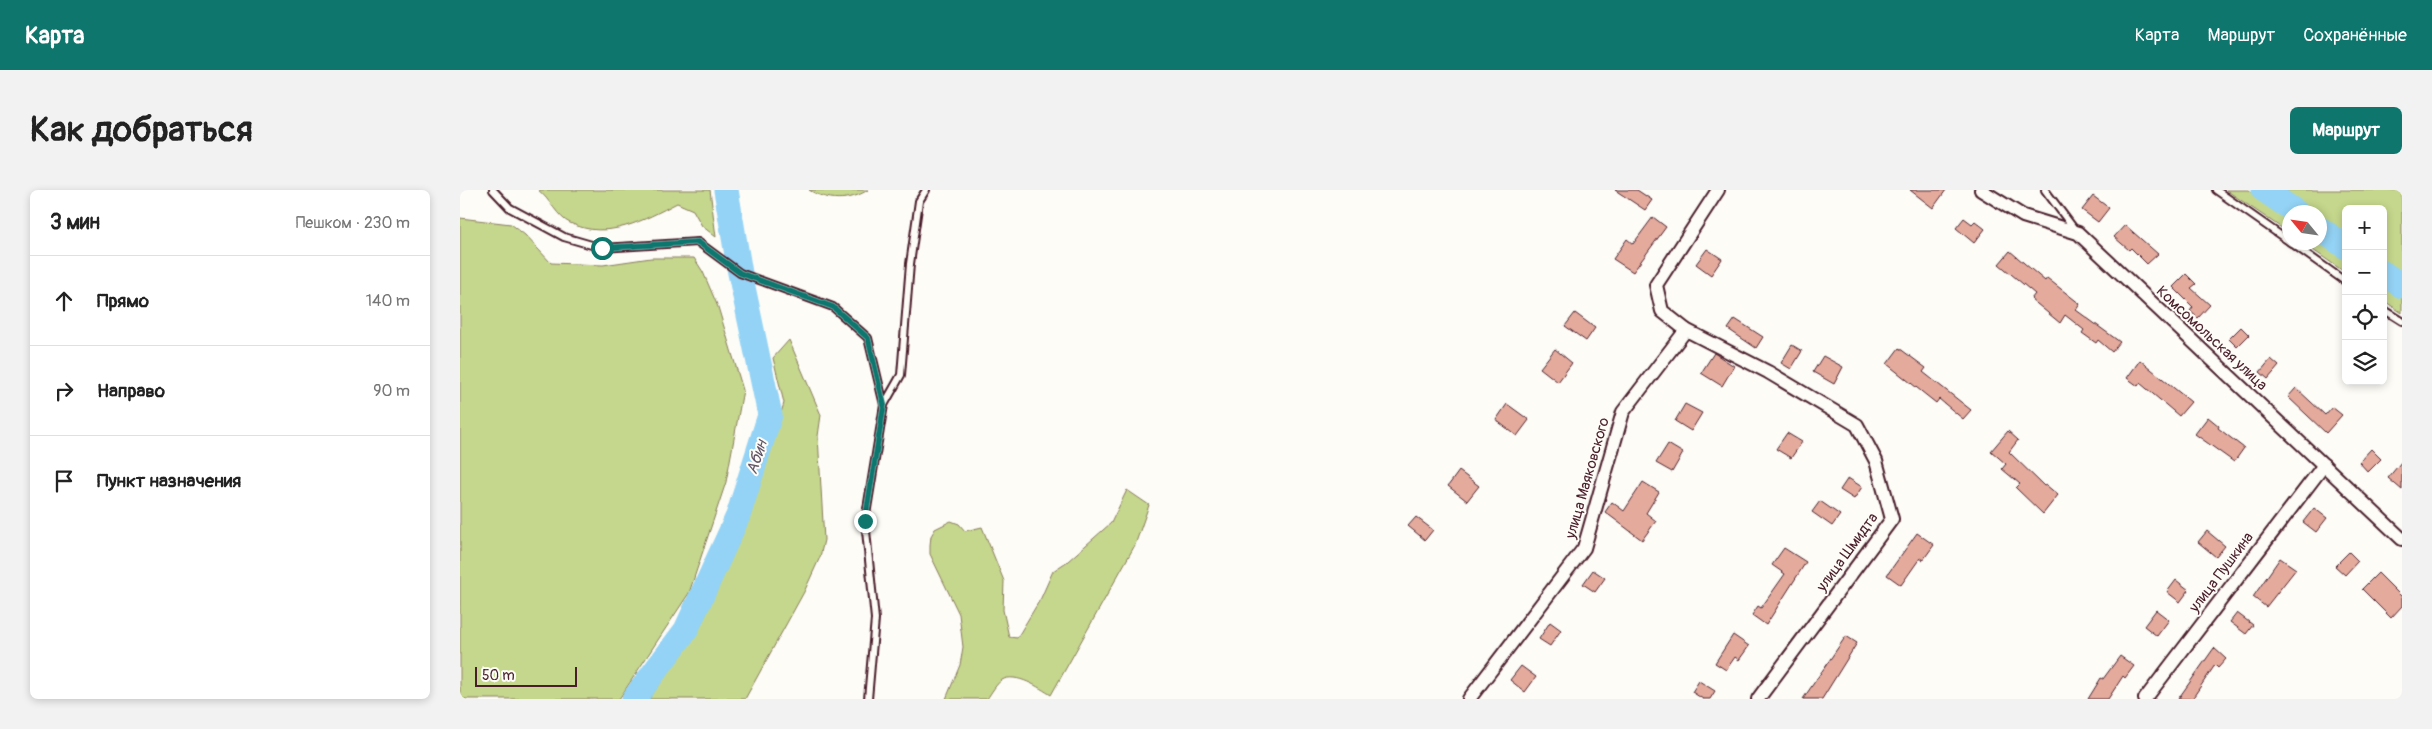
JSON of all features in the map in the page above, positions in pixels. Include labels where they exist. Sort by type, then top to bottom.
[{"type":"street","points":[[1686,330],[1662,311],[1656,285],[1718,190]]},
{"type":"street","name":"Комсомольская улица","points":[[1981,190],[2023,216],[2078,233],[2402,539]]},
{"type":"street","name":"улица Маяковского","points":[[1469,699],[1584,548],[1623,412],[1686,330]]},
{"type":"street","name":"улица Шмидта","points":[[1686,330],[1768,372],[1857,425],[1876,461],[1892,519],[1758,699]]},
{"type":"street","name":"улица Пушкина","points":[[2145,699],[2324,465]]},
{"type":"lane","points":[[493,190],[510,208],[564,237],[602,248],[698,242],[740,273],[833,307],[868,338],[884,405]]},
{"type":"lane","points":[[868,699],[876,619],[865,521],[884,405],[901,375],[910,264],[919,201],[926,190]]},
{"type":"lane","points":[[2045,190],[2078,233]]},
{"type":"lane","points":[[2216,190],[2282,236]]},
{"type":"lane","points":[[2301,250],[2342,279]]},
{"type":"lane","points":[[2387,312],[2402,321]]},
{"type":"green space","points":[[538,190],[710,190],[716,237],[702,226],[693,210],[677,203],[639,222],[625,226],[598,230],[584,228],[565,220]]},
{"type":"green space","points":[[809,190],[868,190],[853,197],[838,199],[816,194]]},
{"type":"green space","points":[[2226,190],[2249,190],[2282,213],[2282,228]]},
{"type":"green space","points":[[2277,190],[2402,190],[2402,281],[2387,270],[2387,205],[2342,205],[2342,237],[2327,226],[2327,205],[2298,205]]},
{"type":"green space","points":[[460,218],[511,224],[525,235],[551,263],[603,265],[651,258],[694,258],[703,272],[718,307],[743,390],[726,482],[689,593],[619,699],[460,699]]},
{"type":"green space","points":[[2327,244],[2342,255],[2342,270],[2313,250],[2327,250]]},
{"type":"green space","points":[[2387,287],[2402,298],[2402,313],[2387,303]]},
{"type":"green space","points":[[789,340],[821,415],[818,436],[824,540],[820,557],[804,592],[745,699],[649,699],[700,627],[749,519],[784,403],[773,358]]},
{"type":"green space","points":[[1127,490],[1149,505],[1135,545],[1051,695],[1021,679],[1008,678],[998,683],[987,699],[946,699],[960,665],[963,647],[959,614],[930,554],[931,536],[935,529],[951,521],[959,524],[965,531],[982,527],[1004,581],[1003,610],[1009,637],[1017,638],[1041,598],[1053,571],[1068,561],[1111,523]]},
{"type":"building","points":[[1615,190],[1637,190],[1652,200],[1645,210]]},
{"type":"building","points":[[1910,190],[1946,190],[1933,208]]},
{"type":"building","points":[[2093,196],[2109,208],[2098,222],[2082,210]]},
{"type":"building","points":[[1653,217],[1666,227],[1633,272],[1613,259],[1627,239],[1633,244]]},
{"type":"building","points":[[1964,218],[1972,224],[1975,221],[1985,229],[1974,243],[1956,228]]},
{"type":"building","points":[[2125,225],[2158,254],[2147,264],[2131,248],[2129,250],[2114,237]]},
{"type":"building","points":[[1707,249],[1722,259],[1711,275],[1696,264]]},
{"type":"building","points":[[2010,251],[2045,281],[2047,278],[2080,304],[2076,310],[2120,342],[2112,352],[2098,340],[2096,343],[2082,333],[2084,330],[2065,315],[2060,323],[2031,299],[2035,294],[1999,264]]},
{"type":"building","points":[[2186,274],[2196,284],[2191,288],[2210,305],[2198,318],[2190,311],[2193,307],[2173,287]]},
{"type":"building","points":[[1575,313],[1595,328],[1586,341],[1565,326]]},
{"type":"building","points":[[1735,319],[1763,337],[1756,348],[1728,329]]},
{"type":"building","points":[[2241,327],[2249,335],[2237,347],[2229,339]]},
{"type":"building","points":[[1792,345],[1802,351],[1791,369],[1781,363]]},
{"type":"building","points":[[1899,348],[1926,368],[1923,372],[1971,410],[1963,419],[1939,399],[1936,403],[1887,364]]},
{"type":"building","points":[[1555,349],[1572,363],[1558,382],[1540,368]]},
{"type":"building","points":[[1714,353],[1734,366],[1722,386],[1701,373]]},
{"type":"building","points":[[1823,356],[1843,367],[1834,384],[1813,372]]},
{"type":"building","points":[[2271,359],[2279,366],[2268,379],[2260,372]]},
{"type":"building","points":[[2140,360],[2191,402],[2179,416],[2140,383],[2138,386],[2127,378]]},
{"type":"building","points":[[2296,388],[2325,415],[2332,407],[2342,415],[2326,433],[2288,397]]},
{"type":"building","points":[[1507,404],[1529,420],[1517,436],[1496,420]]},
{"type":"building","points":[[1685,404],[1702,413],[1691,431],[1675,421]]},
{"type":"building","points":[[2208,417],[2219,426],[2218,428],[2244,448],[2234,462],[2195,434]]},
{"type":"building","points":[[2008,431],[2018,440],[2009,452],[2044,486],[2046,485],[2058,495],[2043,514],[2016,488],[2020,484],[2002,469],[2006,464],[1991,451]]},
{"type":"building","points":[[1787,433],[1802,442],[1791,458],[1776,449]]},
{"type":"building","points":[[1668,444],[1683,453],[1672,472],[1656,463]]},
{"type":"building","points":[[2371,449],[2381,459],[2368,472],[2359,462]]},
{"type":"building","points":[[2402,461],[2402,490],[2388,478]]},
{"type":"building","points":[[1459,471],[1479,486],[1467,501],[1448,486]]},
{"type":"building","points":[[1848,478],[1862,487],[1854,499],[1840,490]]},
{"type":"building","points":[[1643,482],[1659,492],[1646,513],[1656,521],[1642,540],[1605,512],[1612,502],[1624,511]]},
{"type":"building","points":[[1820,501],[1840,515],[1832,526],[1812,512]]},
{"type":"building","points":[[2314,508],[2327,518],[2316,532],[2303,522]]},
{"type":"building","points":[[1416,517],[1433,530],[1425,540],[1408,526]]},
{"type":"building","points":[[2207,531],[2225,546],[2216,557],[2198,542]]},
{"type":"building","points":[[1917,533],[1934,545],[1923,560],[1920,558],[1901,585],[1887,575]]},
{"type":"building","points":[[1784,548],[1806,562],[1766,625],[1752,615],[1758,606],[1761,608],[1785,574],[1772,565]]},
{"type":"building","points":[[2349,552],[2358,561],[2345,575],[2335,566]]},
{"type":"building","points":[[2280,558],[2296,569],[2266,607],[2253,597]]},
{"type":"building","points":[[1593,570],[1605,578],[1595,592],[1583,584]]},
{"type":"building","points":[[2378,573],[2402,597],[2402,606],[2391,618],[2362,589]]},
{"type":"building","points":[[2176,580],[2189,590],[2180,602],[2167,592]]},
{"type":"building","points":[[2156,610],[2169,620],[2157,636],[2144,626]]},
{"type":"building","points":[[2237,613],[2253,625],[2246,634],[2230,622]]},
{"type":"building","points":[[1550,622],[1561,630],[1550,646],[1539,639]]},
{"type":"building","points":[[1733,635],[1749,646],[1739,660],[1735,657],[1726,670],[1715,663]]},
{"type":"building","points":[[1846,636],[1857,643],[1822,699],[1803,699]]},
{"type":"building","points":[[2214,648],[2226,659],[2218,668],[2215,665],[2192,699],[2178,699]]},
{"type":"building","points":[[2120,656],[2134,666],[2125,678],[2123,676],[2108,699],[2088,699],[2101,678],[2103,679]]},
{"type":"building","points":[[1521,666],[1536,677],[1525,692],[1510,680]]},
{"type":"building","points":[[1699,681],[1715,691],[1710,699],[1703,699],[1692,692]]},
{"type":"waterway","name":"Абин","points":[[634,699],[686,630],[738,516],[770,415],[740,273],[726,190]]},
{"type":"waterway","name":"Абин","points":[[2264,190],[2286,205]]},
{"type":"waterway","name":"Абин","points":[[2327,234],[2342,244]]},
{"type":"waterway","name":"Абин","points":[[2387,276],[2402,286]]},
{"type":"route","points":[[602,248],[698,242],[740,273],[833,307],[868,338],[884,405],[865,521]]}]
